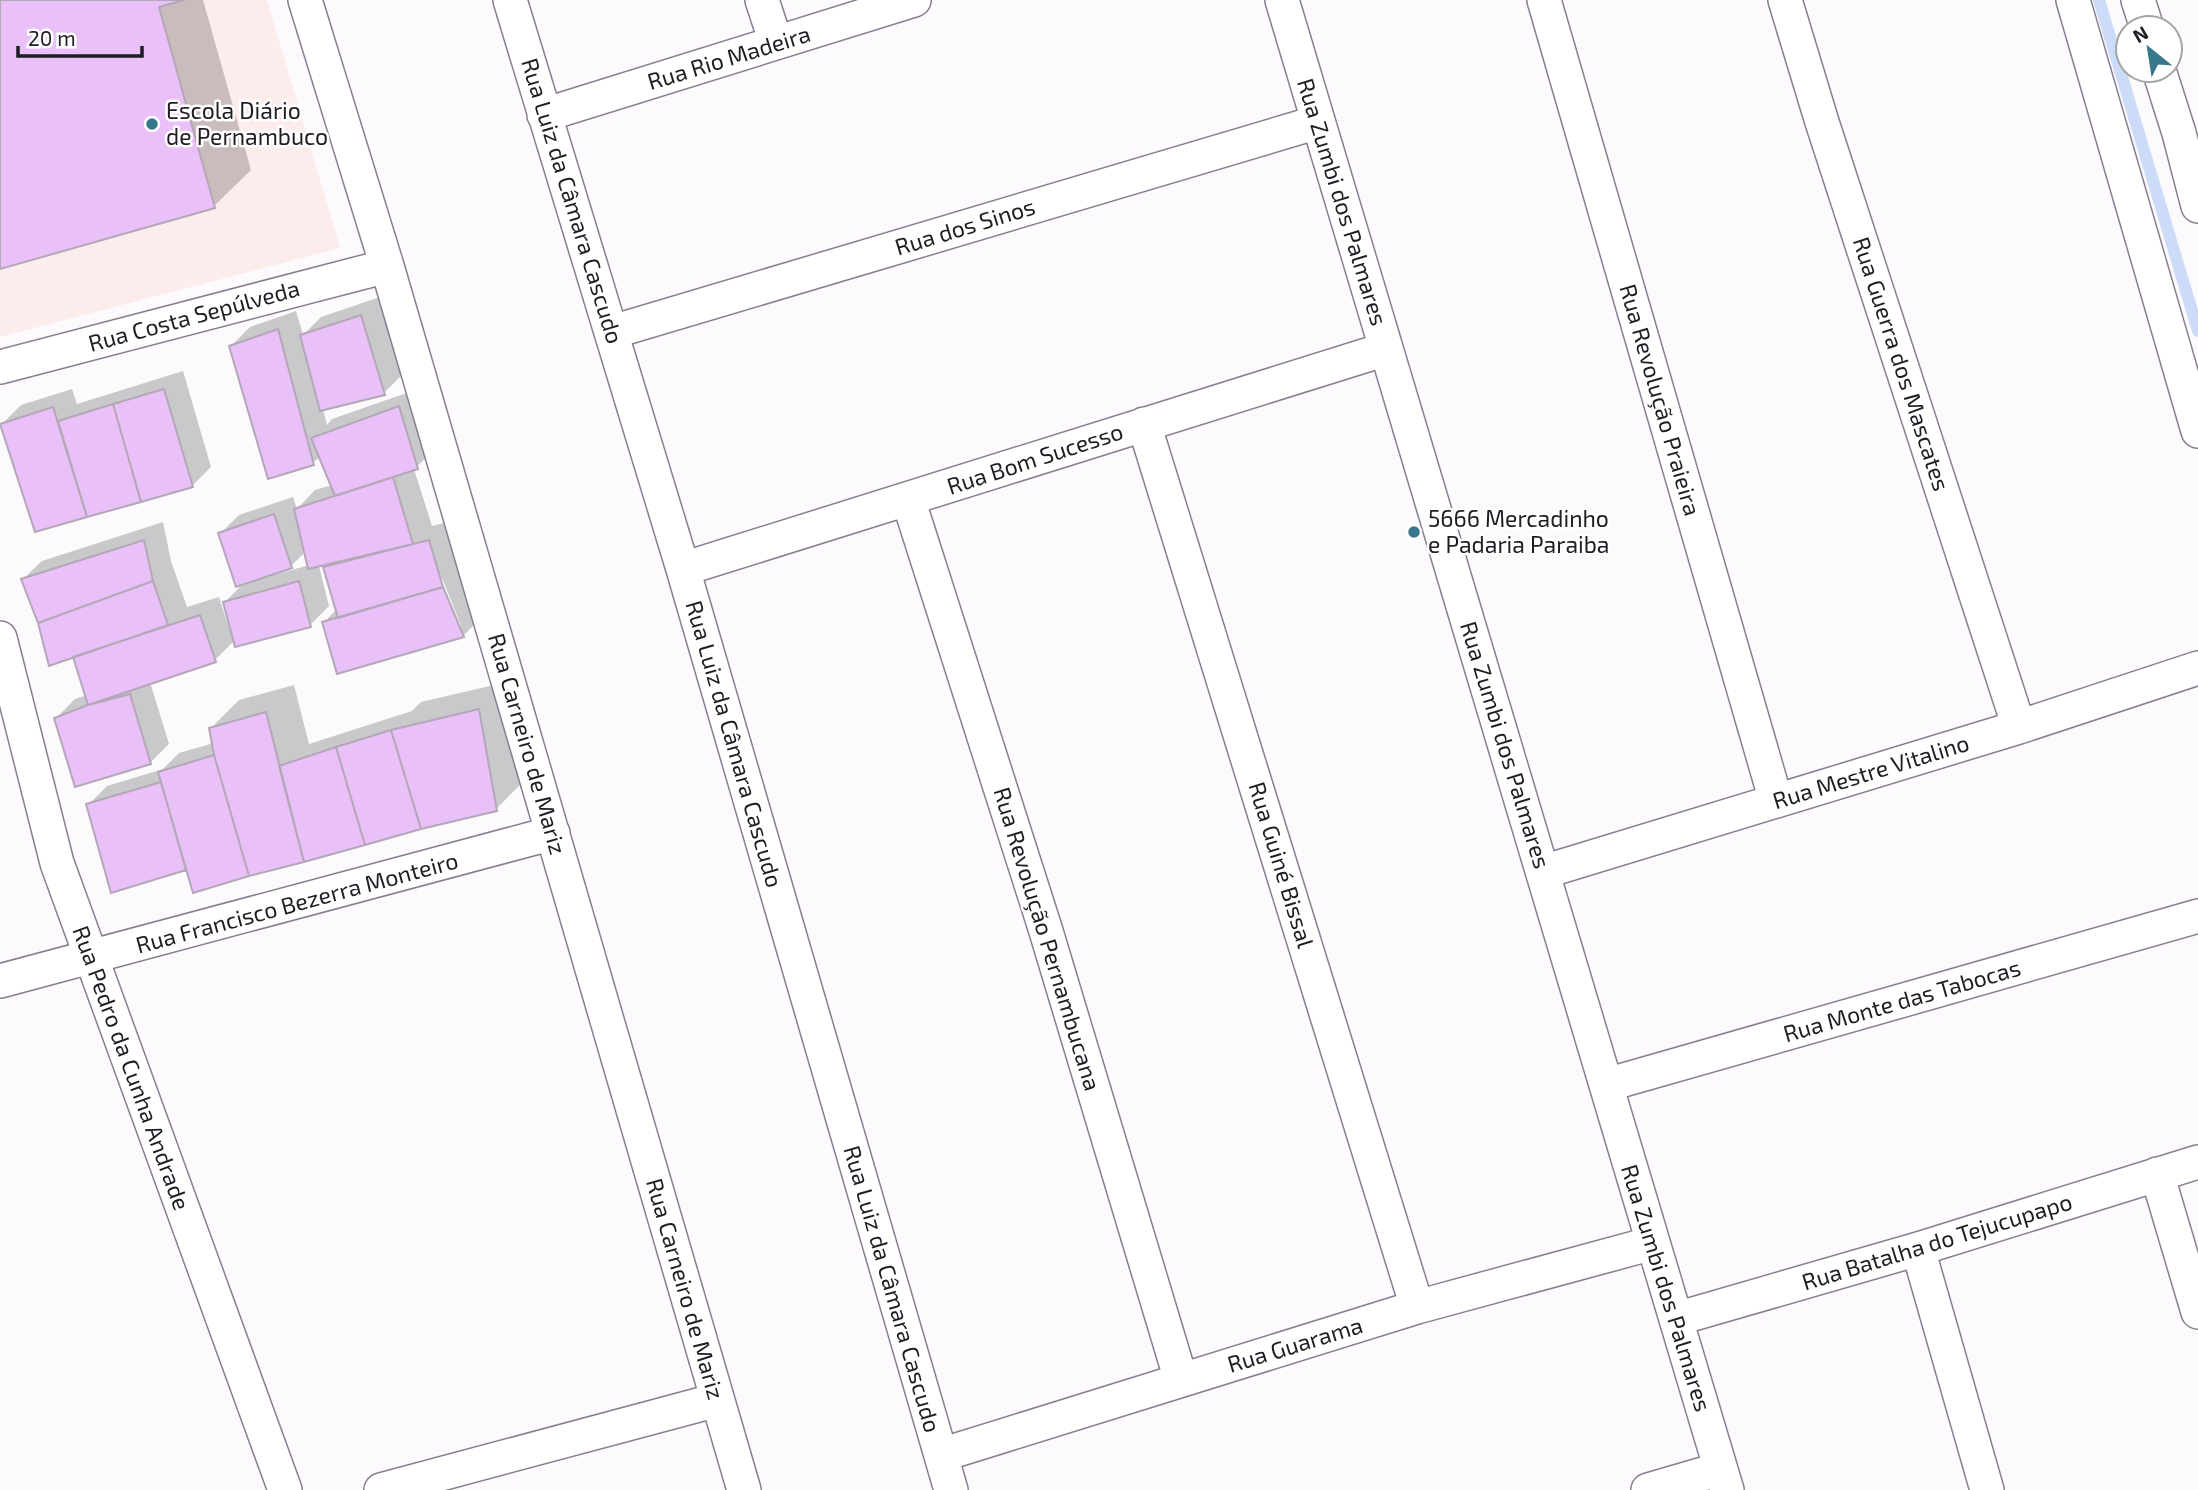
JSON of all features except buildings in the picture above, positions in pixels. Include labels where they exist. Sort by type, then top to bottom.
[{"type":"street","name":"Rua Carneiro de Mariz","points":[[305,0],[387,266],[744,1490]]},
{"type":"street","name":"Rua Luiz da Câmara Cascudo","points":[[510,0],[683,569],[951,1490]]},
{"type":"street","points":[[762,0],[776,43]]},
{"type":"street","name":"Rua Rio Madeira","points":[[544,115],[914,0]]},
{"type":"street","name":"Rua Zumbi dos Palmares","points":[[1282,0],[1723,1479]]},
{"type":"street","name":"Rua Revolução Praieira","points":[[1544,0],[1776,801]]},
{"type":"street","name":"Rua Guerra dos Mascates","points":[[1785,0],[1822,122],[2019,727]]},
{"type":"street","points":[[2073,0],[2198,431]]},
{"type":"street","points":[[2166,84],[2189,130],[2198,206]]},
{"type":"street","name":"Rua dos Sinos","points":[[612,332],[1318,122]]},
{"type":"street","name":"Rua Costa Sepúlveda","points":[[0,367],[387,266]]},
{"type":"street","name":"Rua Bom Sucesso","points":[[683,569],[1386,349]]},
{"type":"street","name":"Rua Guiné Bissal","points":[[1144,424],[1418,1307]]},
{"type":"street","name":"Rua Revolução Pernambucana","points":[[908,499],[1045,928],[1181,1380]]},
{"type":"street","name":"Rua Pedro da Cunha Andrade","points":[[0,638],[57,863],[285,1490]]},
{"type":"street","name":"Rua Mestre Vitalino","points":[[1543,872],[2019,727],[2198,667]]},
{"type":"street","name":"Rua Francisco Bezerra Monteiro","points":[[0,981],[553,834]]},
{"type":"street","name":"Rua Monte das Tabocas","points":[[1606,1085],[2198,916]]},
{"type":"street","name":"Rua Batalha do Tejucupapo","points":[[1676,1319],[1918,1250],[2198,1162]]},
{"type":"street","points":[[2157,1174],[2198,1312]]},
{"type":"street","name":"Rua Guarama","points":[[941,1455],[1418,1307],[1653,1243]]},
{"type":"street","points":[[1918,1250],[1987,1490]]},
{"type":"street","points":[[381,1490],[717,1400]]},
{"type":"street","points":[[1648,1490],[1723,1479]]},
{"type":"shaded area","name":"Escola Diário de Pernambuco","points":[[0,0],[267,0],[340,248],[0,337]]},
{"type":"waterway","points":[[2099,0],[2198,331]]},
{"type":"place","name":"Escola Diário de Pernambuco","points":[[152,124]]},
{"type":"place","name":"5666 Mercadinho e Padaria Paraiba","points":[[1414,532]]}]
